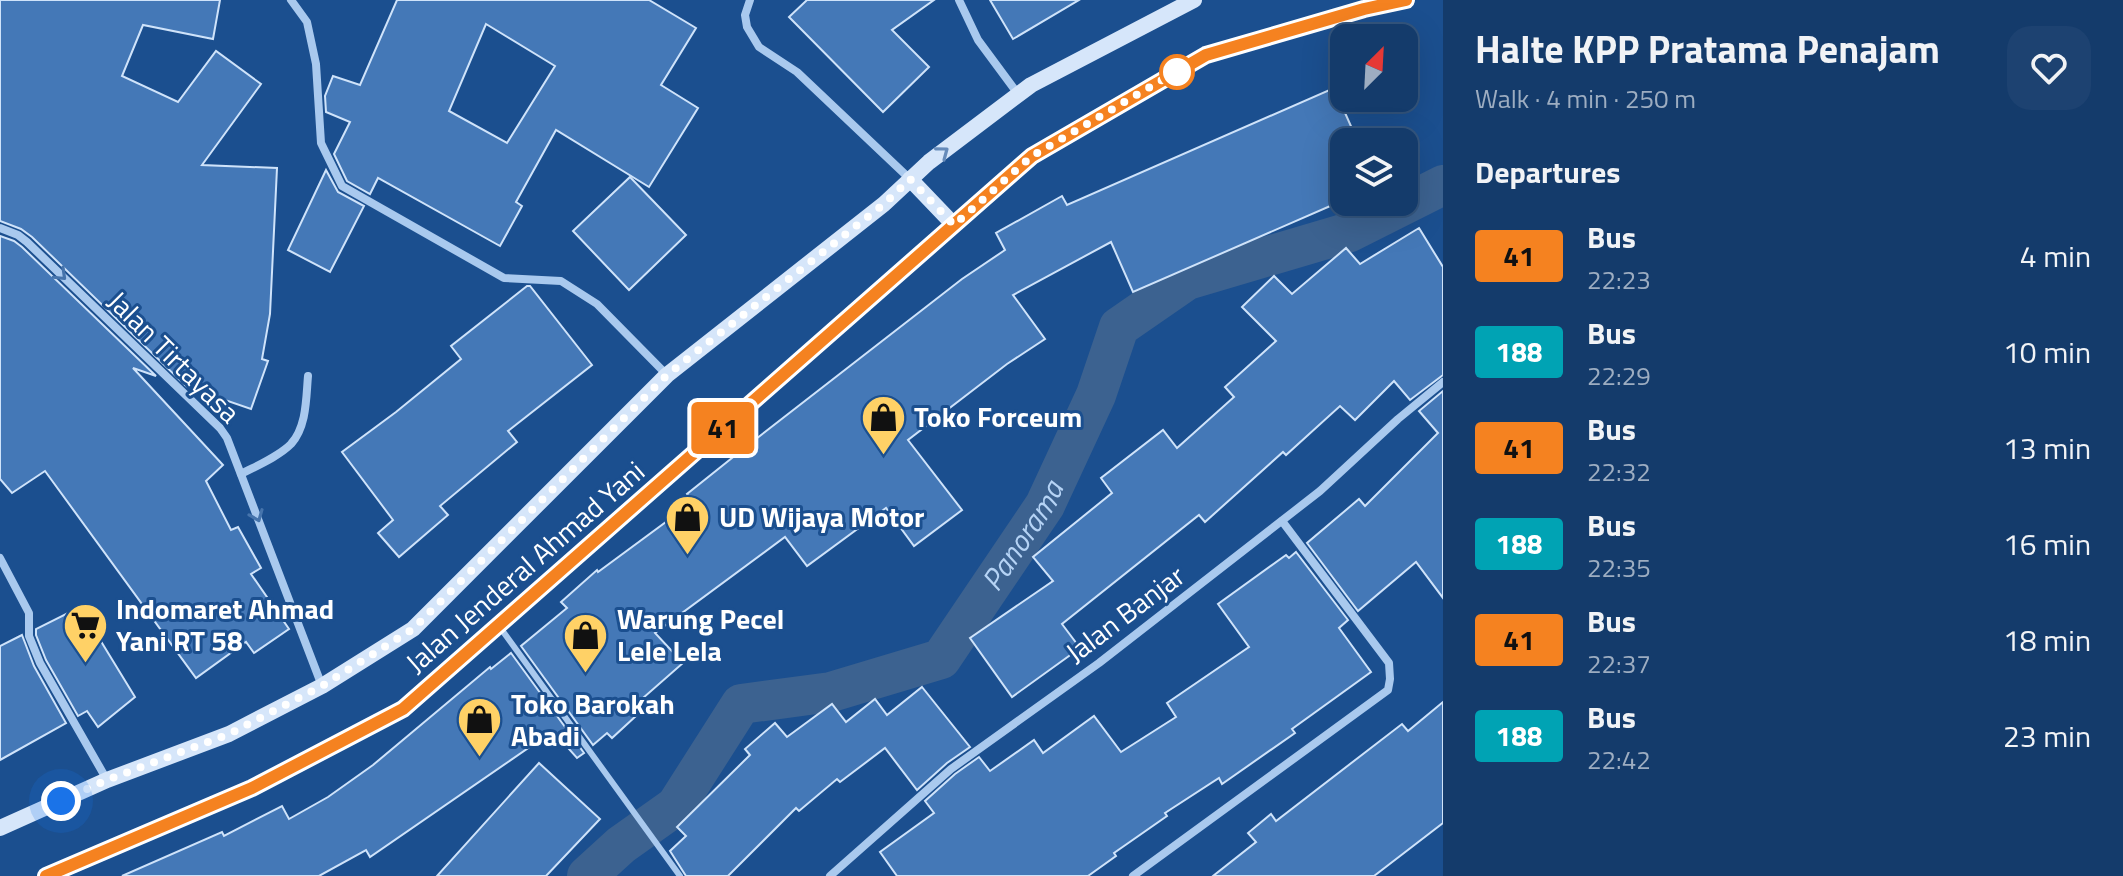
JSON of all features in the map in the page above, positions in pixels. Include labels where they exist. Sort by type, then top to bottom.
[{"type":"main road","name":"Jalan Jenderal Ahmad Yani","points":[[0,828],[107,780],[229,734],[322,686],[413,629],[667,375],[884,204],[929,162],[1031,85],[1194,0]]},
{"type":"main road","name":"Jalan Jenderal Ahmad Yani","points":[[46,876],[252,788],[403,709],[1032,156],[1206,55],[1364,9],[1406,0]]},
{"type":"main road","points":[[910,179],[954,225]]},
{"type":"street","points":[[291,0],[307,22],[316,64],[321,143],[342,186],[504,278],[561,281],[597,304],[667,375]]},
{"type":"street","points":[[750,0],[745,15],[747,27],[759,47],[797,72],[910,179]]},
{"type":"street","points":[[959,0],[978,40],[1019,94]]},
{"type":"street","name":"Jalan Tirtayasa","points":[[0,228],[27,242],[220,428],[227,438],[322,686]]},
{"type":"street","points":[[241,474],[292,443],[304,417],[308,376]]},
{"type":"street","name":"Jalan Banjar","points":[[830,876],[951,769],[1099,663],[1320,491],[1443,382]]},
{"type":"street","points":[[1133,876],[1388,690],[1389,663],[1282,521]]},
{"type":"street","points":[[0,558],[28,612],[29,636],[40,663],[107,780]]},
{"type":"lane","points":[[499,625],[680,876]]},
{"type":"building","points":[[0,0],[220,0],[213,39],[143,25],[122,76],[178,102],[216,51],[261,84],[202,165],[277,168],[270,314],[262,359],[268,361],[251,409],[187,387],[32,237],[0,221]]},
{"type":"building","points":[[397,0],[649,0],[696,28],[661,85],[698,108],[649,187],[556,130],[516,202],[522,206],[500,246],[378,178],[370,194],[347,181],[334,154],[350,122],[326,112],[325,96],[333,76],[360,85]],"holes":[[[486,24],[555,66],[507,143],[449,111]]]},
{"type":"building","points":[[807,0],[934,0],[892,30],[929,67],[883,112],[789,17]]},
{"type":"building","points":[[990,0],[1079,0],[1013,39]]},
{"type":"building","points":[[1330,90],[1330,112],[1345,112],[1352,128],[1330,128],[1330,206],[1133,292],[1111,242],[1013,295],[1045,339],[1007,364],[908,440],[962,510],[914,546],[886,508],[807,566],[785,537],[655,633],[683,663],[643,698],[649,704],[612,738],[607,733],[593,745],[521,646],[567,608],[561,602],[597,570],[693,502],[687,494],[962,279],[1005,250],[996,233],[1062,196],[1067,205]]},
{"type":"building","points":[[326,170],[338,192],[364,206],[330,272],[288,250]]},
{"type":"building","points":[[630,177],[686,235],[629,290],[573,231]]},
{"type":"building","points":[[1419,228],[1443,267],[1443,375],[1410,400],[1394,381],[1355,420],[1340,406],[1205,522],[1199,515],[1062,624],[1080,648],[1012,697],[970,638],[1053,581],[1033,557],[1112,493],[1101,478],[1163,430],[1177,448],[1234,397],[1225,387],[1276,341],[1242,307],[1274,276],[1292,294],[1346,248],[1360,264]]},
{"type":"building","points":[[0,236],[22,247],[156,376],[133,368],[223,465],[206,481],[231,530],[238,527],[261,568],[251,574],[289,629],[254,653],[246,642],[196,678],[45,471],[12,493],[0,479]]},
{"type":"building","points":[[527,286],[592,365],[508,431],[517,442],[440,506],[448,515],[399,557],[378,533],[393,520],[342,452],[461,359],[451,346]]},
{"type":"building","points":[[1443,391],[1443,598],[1416,562],[1358,611],[1307,543],[1359,499],[1365,506],[1438,433],[1419,411]]},
{"type":"building","points":[[1296,552],[1348,620],[1339,628],[1371,672],[1292,729],[1295,733],[1222,784],[1219,778],[1165,813],[1167,816],[1114,853],[1116,856],[1088,876],[897,876],[880,852],[934,813],[925,801],[979,757],[990,771],[1034,740],[1043,753],[1094,716],[1121,752],[1176,717],[1167,703],[1249,647],[1218,604],[1286,555],[1289,558]]},
{"type":"building","name":"Indomaret Ahmad Yani RT 58","points":[[80,607],[135,697],[98,727],[87,711],[78,716],[46,660],[36,635],[36,629]]},
{"type":"building","points":[[22,635],[34,666],[66,723],[0,760],[0,646]]},
{"type":"building","points":[[511,653],[584,753],[577,758],[553,731],[370,857],[366,850],[319,876],[122,876],[222,832],[224,836],[282,806],[289,819],[328,797],[373,765]]},
{"type":"building","points":[[922,687],[970,747],[917,790],[885,748],[840,782],[837,779],[799,811],[796,808],[728,876],[686,876],[670,851],[686,836],[677,827],[750,755],[745,749],[775,723],[787,737],[832,704],[846,722],[875,699],[887,715]]},
{"type":"building","points":[[1443,702],[1443,823],[1374,876],[1213,876],[1256,842],[1248,833],[1271,814],[1276,821],[1402,724],[1408,731]]},
{"type":"building","points":[[539,763],[600,819],[546,876],[437,876]]},
{"type":"waterway","name":"Panorama","points":[[587,876],[621,845],[676,806],[741,704],[831,692],[941,659],[1045,505],[1096,395],[1119,327],[1187,280],[1350,232],[1443,185]]},
{"type":"bus line","name":"41","points":[[46,876],[252,788],[403,709],[1032,156],[1206,55],[1364,9],[1406,0]]},
{"type":"place","name":"Toko Forceum","points":[[883,456]]},
{"type":"place","name":"UD Wijaya Motor","points":[[688,556]]},
{"type":"place","name":"Indomaret Ahmad Yani RT 58","points":[[85,664]]},
{"type":"place","name":"Warung Pecel Lele Lela","points":[[586,674]]},
{"type":"place","name":"Toko Barokah Abadi","points":[[480,759]]},
{"type":"route","points":[[61,801],[107,780],[229,734],[322,686],[413,629],[667,375],[884,204],[910,179],[954,225],[1032,156],[1181,69],[1177,72]]}]
